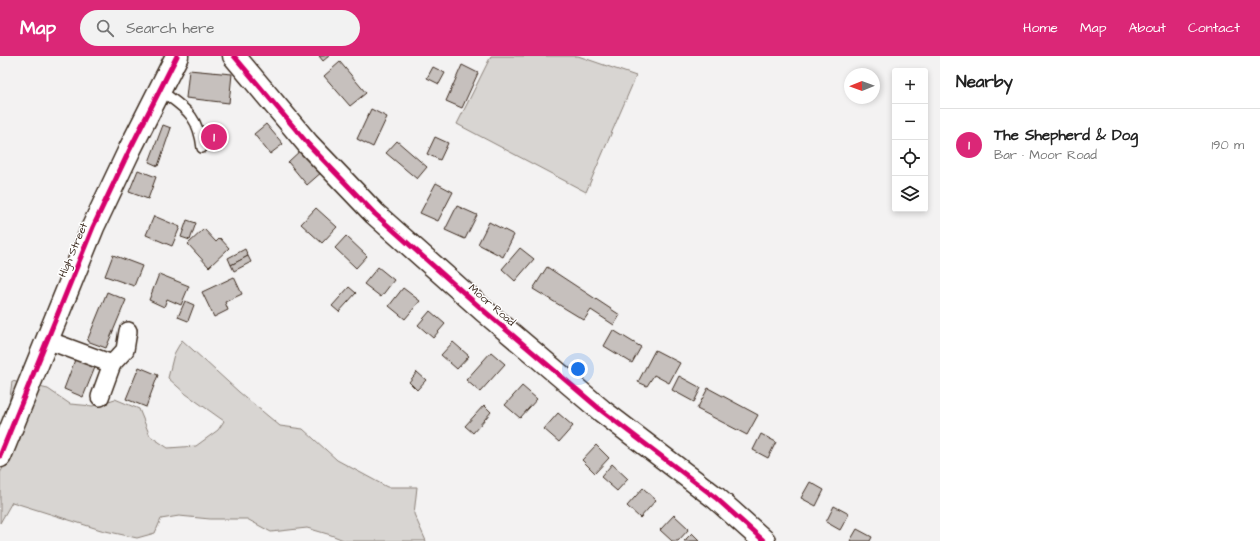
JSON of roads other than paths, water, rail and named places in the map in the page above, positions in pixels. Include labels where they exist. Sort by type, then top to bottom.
[{"type":"street","name":"High Street","points":[[0,456],[94,227],[177,56]]},
{"type":"street","name":"Moor Road","points":[[234,56],[308,144],[375,214],[483,310],[602,411],[716,498],[764,541]]},
{"type":"street","points":[[100,397],[112,364],[125,350],[128,331]]},
{"type":"street","points":[[47,340],[112,364]]},
{"type":"lane","points":[[160,90],[188,111],[195,120],[200,131],[202,148]]},
{"type":"place","name":"The Shepherd & Dog","points":[[214,137]]}]
